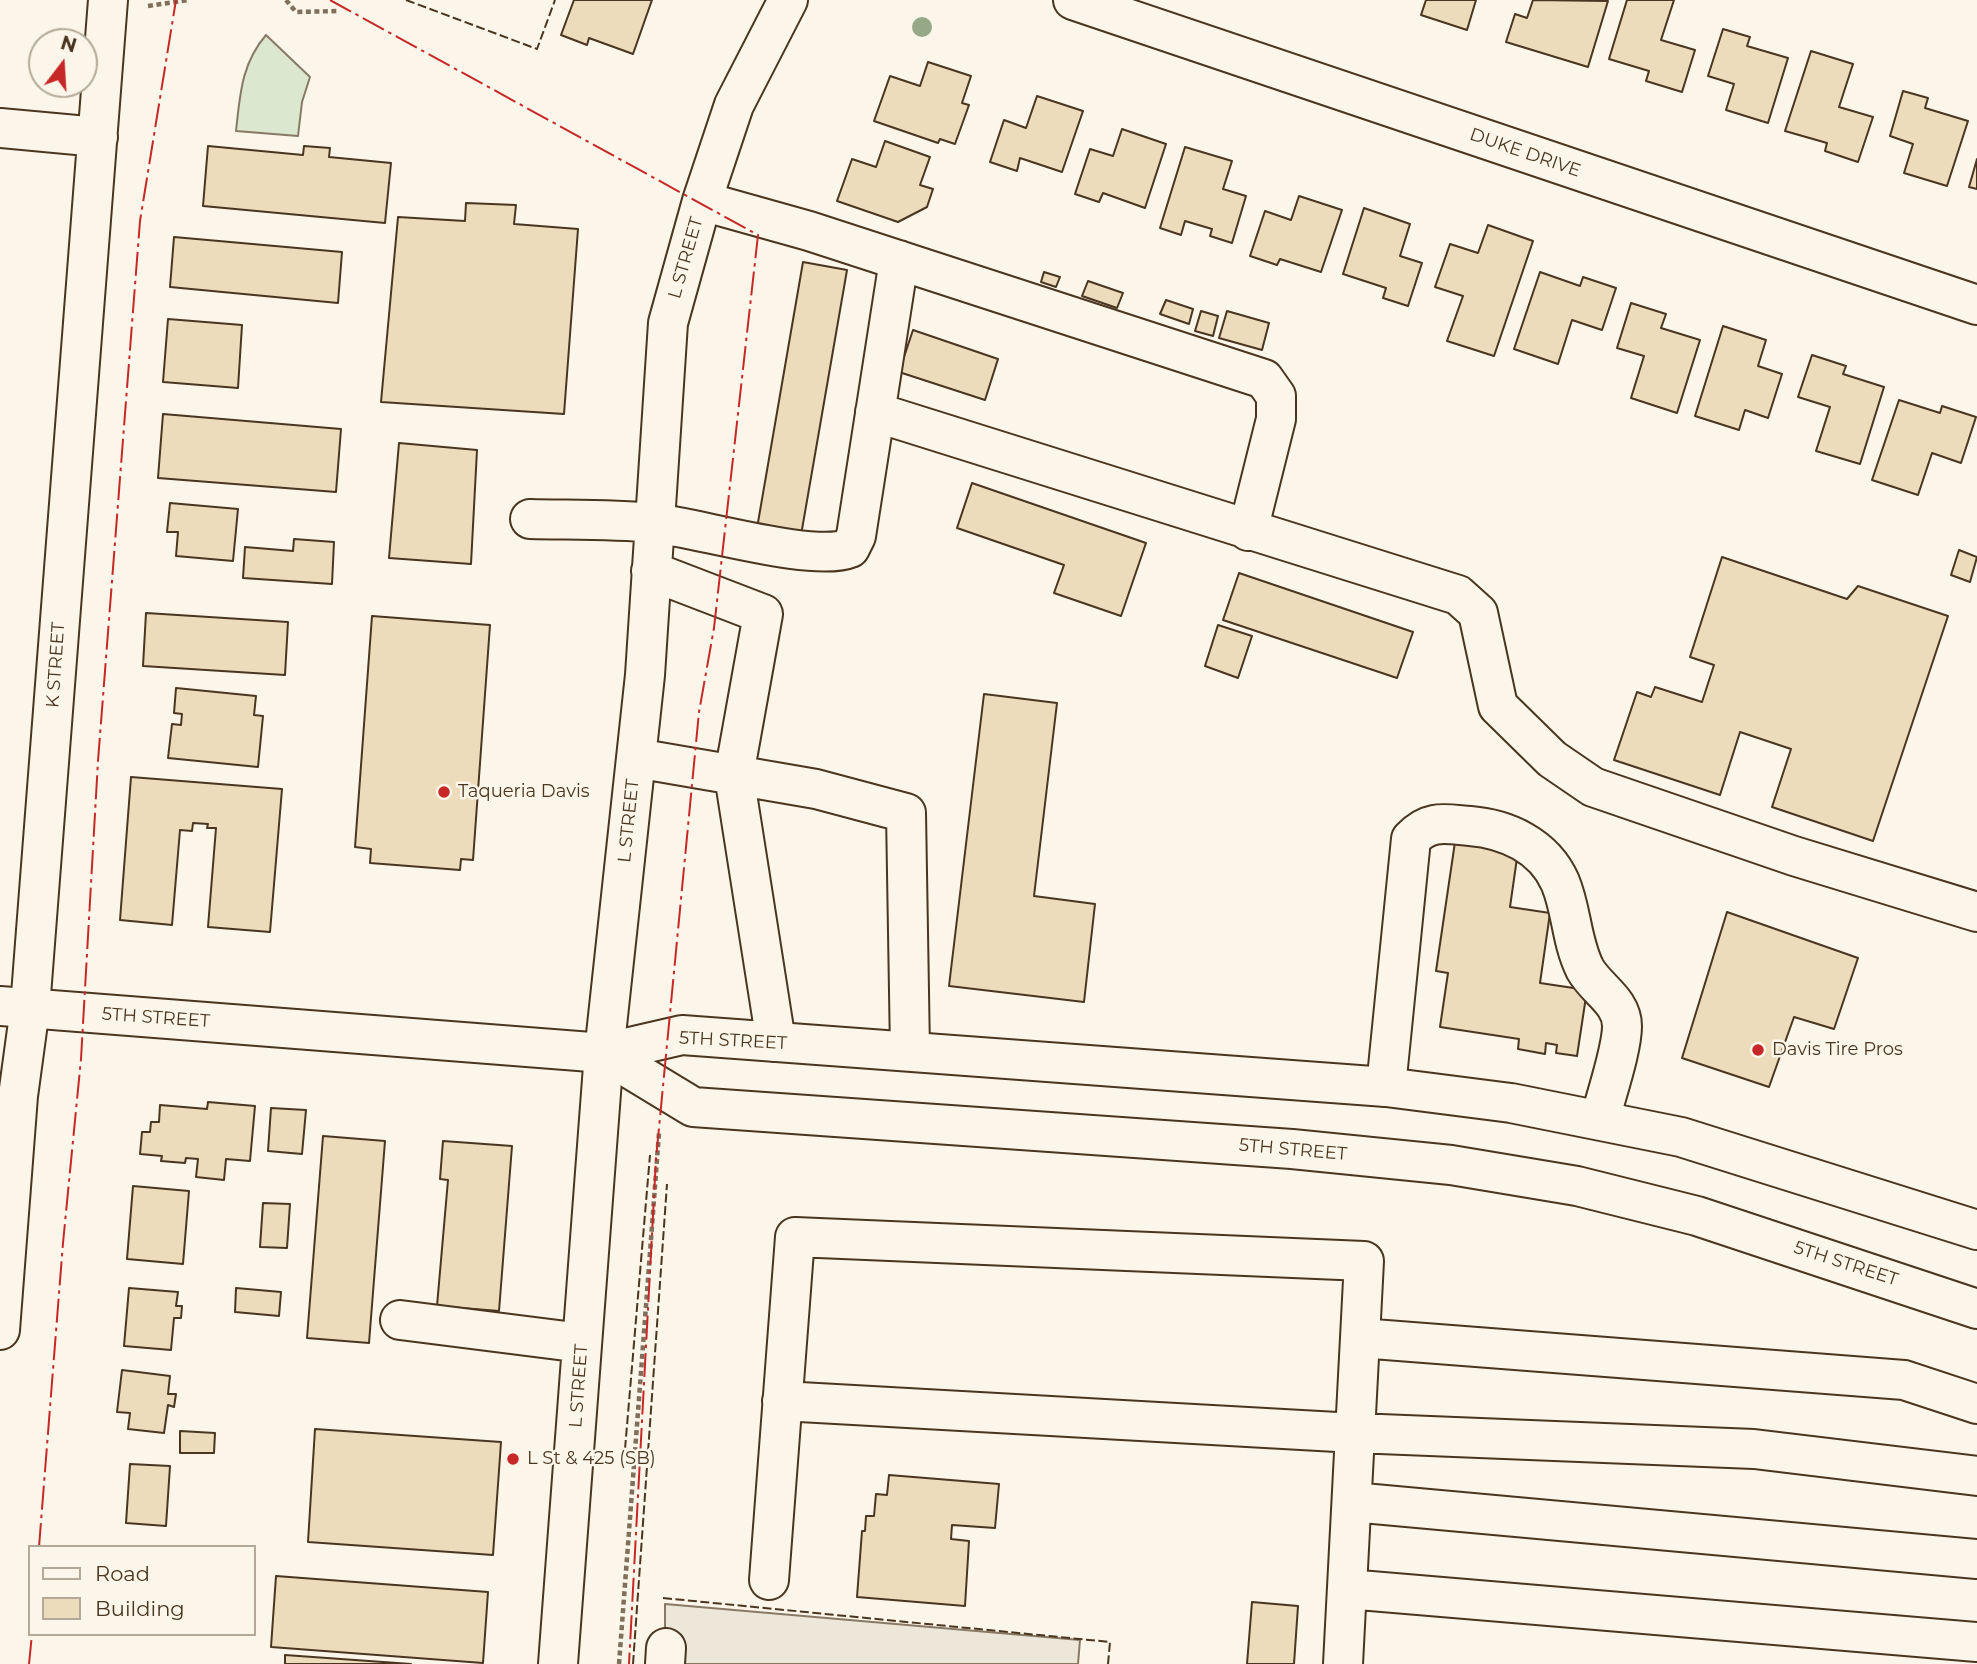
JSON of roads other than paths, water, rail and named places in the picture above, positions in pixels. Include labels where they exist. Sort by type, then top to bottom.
[{"type":"street","name":"K STREET","points":[[0,1330],[18,1096],[15,1007],[108,0]]},
{"type":"street","name":"L STREET","points":[[558,1664],[604,1053],[636,758],[668,323],[702,201],[734,105],[788,0]]},
{"type":"street","name":"DUKE DRIVE","points":[[1073,0],[1977,305]]},
{"type":"street","points":[[0,128],[97,137]]},
{"type":"street","points":[[702,201],[900,260],[1264,379],[1276,396],[1276,419],[1248,531]]},
{"type":"street","points":[[530,519],[655,523],[800,550],[838,554],[850,548],[856,536],[900,260]]},
{"type":"street","points":[[874,412],[1458,595],[1478,613],[1499,706],[1552,759],[1593,787],[1794,856],[1977,912]]},
{"type":"street","points":[[651,571],[763,614],[734,775],[776,1042]]},
{"type":"street","points":[[636,758],[816,789],[906,813],[910,1051]]},
{"type":"street","points":[[1386,1087],[1411,839],[1422,827],[1442,823],[1479,826],[1516,836],[1540,853],[1560,882],[1575,948],[1587,973],[1618,1009],[1622,1027],[1600,1120]]},
{"type":"street","name":"5TH STREET","points":[[15,1007],[604,1053],[682,1035],[1386,1087],[1511,1103],[1681,1137],[1977,1230]]},
{"type":"street","name":"5TH STREET","points":[[604,1053],[693,1107],[1292,1149],[1451,1165],[1577,1186],[1697,1216],[1977,1309]]},
{"type":"street","points":[[769,1580],[795,1237],[1364,1261],[1343,1664]]},
{"type":"street","points":[[400,1320],[582,1343]]},
{"type":"street","points":[[1360,1338],[1904,1380],[1977,1404]]},
{"type":"street","points":[[782,1401],[1355,1433],[1754,1449],[1977,1476]]},
{"type":"street","points":[[1352,1502],[1977,1559]]},
{"type":"street","points":[[1347,1588],[1977,1642]]},
{"type":"place","name":"Taqueria Davis","points":[[444,792]]},
{"type":"place","name":"Davis Tire Pros","points":[[1758,1050]]},
{"type":"place","name":"L St & 425 (SB)","points":[[513,1459]]}]
